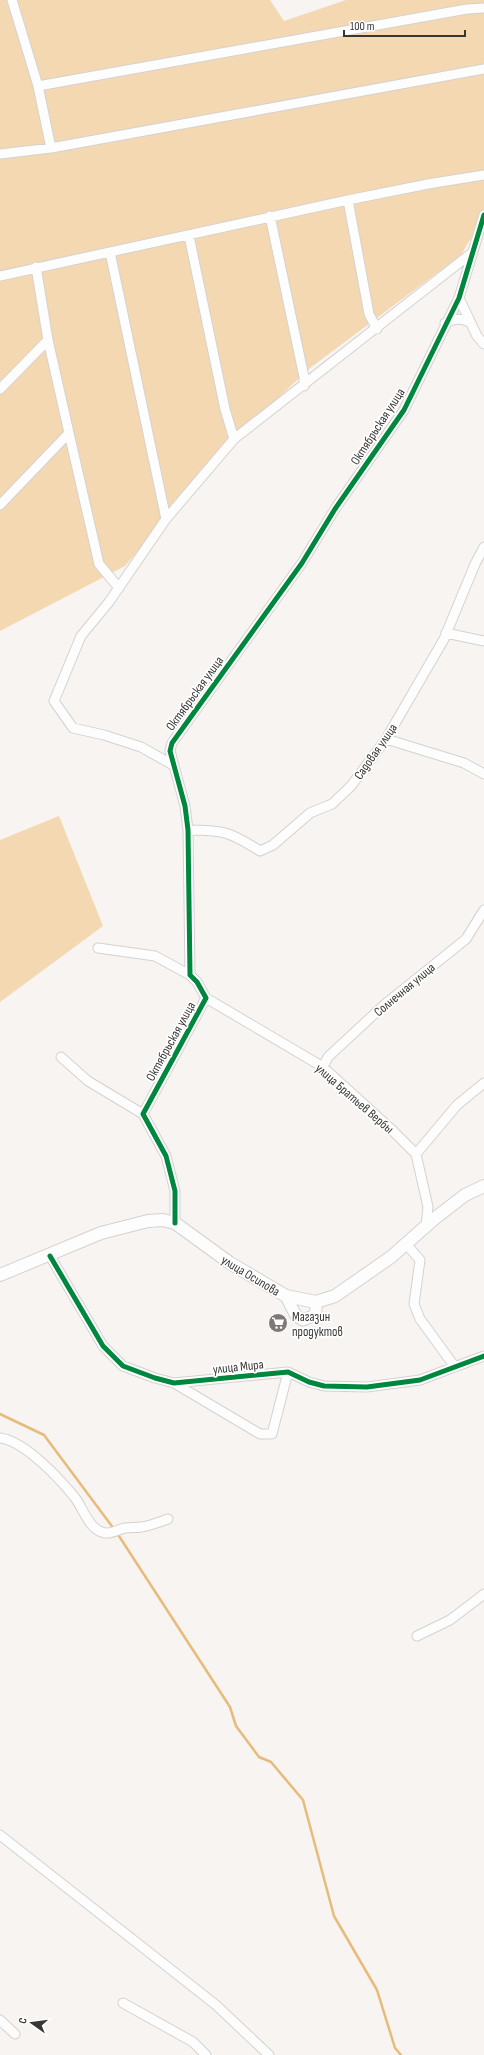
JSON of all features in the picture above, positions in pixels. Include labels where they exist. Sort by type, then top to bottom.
[{"type":"main road","name":"улица Осипова","points":[[0,1275],[50,1256],[101,1233],[126,1225],[155,1220],[175,1224],[230,1263],[286,1296],[316,1302],[335,1296],[406,1244],[465,1195],[484,1186]]},
{"type":"street","points":[[12,0],[38,86],[51,148]]},
{"type":"street","points":[[38,86],[459,10],[484,8]]},
{"type":"street","points":[[0,154],[51,148],[484,69]]},
{"type":"street","points":[[0,276],[36,267],[190,236],[270,216],[428,184],[484,175]]},
{"type":"street","points":[[348,200],[369,314],[377,329]]},
{"type":"street","name":"Октябрьская улица","points":[[143,1114],[206,998],[197,982],[190,975],[188,830],[186,806],[170,751],[172,743],[302,563],[335,509],[404,410],[445,323],[459,298],[484,215]]},
{"type":"street","points":[[270,216],[304,377],[304,386]]},
{"type":"street","points":[[190,236],[225,409],[234,439]]},
{"type":"street","points":[[110,252],[166,519]]},
{"type":"street","points":[[173,765],[141,747],[104,734],[73,728],[54,701],[80,636],[119,588],[166,519],[234,439],[377,329],[473,252]]},
{"type":"street","points":[[36,267],[48,340],[99,564],[119,588]]},
{"type":"street","points":[[459,298],[471,323],[484,344]]},
{"type":"street","points":[[445,323],[455,318],[471,323]]},
{"type":"street","points":[[0,389],[48,340]]},
{"type":"street","points":[[0,505],[69,433]]},
{"type":"street","name":"Садовая улица","points":[[188,830],[216,830],[232,834],[260,851],[273,845],[310,813],[332,804],[351,786],[386,739],[446,633],[475,564],[484,547]]},
{"type":"street","points":[[446,633],[484,642]]},
{"type":"street","points":[[386,739],[464,763],[484,774]]},
{"type":"street","name":"Солнечная улица","points":[[323,1067],[328,1057],[384,1005],[466,939],[484,910]]},
{"type":"street","points":[[98,948],[155,956],[190,975]]},
{"type":"street","name":"улица Братьев Вербы","points":[[206,998],[323,1067],[390,1128],[416,1154]]},
{"type":"street","points":[[62,1057],[88,1081],[143,1114],[166,1156],[175,1191],[175,1224]]},
{"type":"street","points":[[426,1226],[428,1207],[416,1154],[457,1105],[484,1083]]},
{"type":"street","points":[[406,1244],[420,1260],[414,1304],[420,1319],[455,1366]]},
{"type":"street","name":"улица Мира","points":[[50,1256],[103,1346],[124,1366],[154,1378],[174,1383],[288,1372]]},
{"type":"street","points":[[286,1296],[296,1316],[303,1320],[313,1316],[316,1311],[316,1302]]},
{"type":"street","points":[[174,1383],[260,1434],[272,1434],[288,1372],[309,1382],[324,1386],[367,1387],[420,1380],[484,1356]]},
{"type":"street","points":[[0,1438],[7,1440],[23,1449],[56,1475],[77,1501],[92,1524],[102,1533],[111,1533],[125,1528],[141,1527],[168,1519]]},
{"type":"street","points":[[417,1636],[450,1620],[484,1594]]},
{"type":"street","points":[[0,1835],[216,2005],[269,2055]]},
{"type":"street","points":[[123,2003],[193,2042],[206,2055]]},
{"type":"street","points":[[0,2020],[15,2034]]},
{"type":"shaded area","points":[[0,0],[270,0],[284,21],[346,0],[484,0],[484,216],[461,255],[310,368],[234,439],[125,566],[0,631]]},
{"type":"shaded area","points":[[59,816],[103,926],[0,1002],[0,840]]},
{"type":"waterway","points":[[0,1414],[44,1435],[114,1529]]},
{"type":"waterway","points":[[117,1533],[230,1707],[236,1726],[259,1757],[271,1762],[303,1800],[334,1916],[377,1990],[395,2048],[401,2055]]},
{"type":"cycle path","points":[[175,1223],[175,1191],[166,1156],[143,1114],[206,998],[197,982],[190,975],[188,830],[185,806],[170,751],[172,743],[302,563],[335,509],[404,410],[459,298],[484,215]]},
{"type":"cycle path","points":[[50,1256],[103,1346],[123,1366],[155,1378],[174,1383],[288,1372],[309,1382],[324,1386],[367,1387],[420,1380],[484,1356]]},
{"type":"place","name":"Магазин продуктов","points":[[278,1323]]}]
